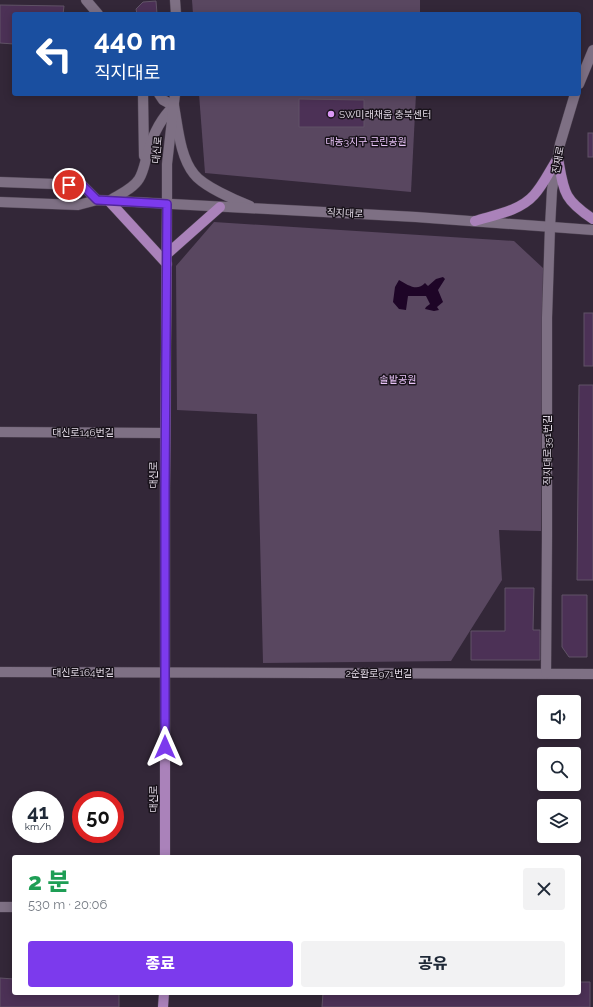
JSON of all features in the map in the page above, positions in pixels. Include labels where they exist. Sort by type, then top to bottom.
[{"type":"main road","points":[[558,158],[564,189],[567,196],[573,204],[593,219]]},
{"type":"main road","points":[[475,221],[510,210],[526,203],[534,195],[558,158]]},
{"type":"main road","points":[[109,201],[167,259],[220,207]]},
{"type":"main road","name":"대신로","points":[[165,855],[165,433],[167,204]]},
{"type":"main road","points":[[164,995],[164,1007]]},
{"type":"street","points":[[86,0],[96,12]]},
{"type":"street","points":[[175,0],[176,12]]},
{"type":"street","points":[[581,79],[593,50]]},
{"type":"street","points":[[143,96],[144,168]]},
{"type":"street","points":[[160,96],[162,100],[174,106]]},
{"type":"street","name":"대신로","points":[[167,204],[167,164],[175,96]]},
{"type":"street","name":"진재로","points":[[550,227],[552,190],[560,144],[574,96]]},
{"type":"street","points":[[109,201],[134,185],[139,179],[144,168],[153,136],[168,112],[174,106]]},
{"type":"street","points":[[174,106],[184,156],[194,174],[201,181],[222,193],[256,209]]},
{"type":"street","points":[[0,182],[82,185],[97,200]]},
{"type":"street","name":"직지대로","points":[[0,202],[78,205],[97,200],[416,217],[593,230]]},
{"type":"street","name":"직지대로351번길","points":[[546,673],[547,318],[550,227]]},
{"type":"street","name":"대신로146번길","points":[[0,432],[165,433]]},
{"type":"street","name":"대신로164번길","points":[[0,672],[165,673]]},
{"type":"street","name":"2순환로971번길","points":[[165,673],[593,674]]},
{"type":"street","points":[[0,907],[12,907]]},
{"type":"green space","points":[[192,0],[420,0],[420,12],[193,12]]},
{"type":"green space","name":"대농3지구 근린공원","points":[[199,96],[416,96],[411,192],[205,173]]},
{"type":"green space","name":"솔밭공원","points":[[214,222],[514,241],[543,268],[541,531],[499,530],[502,580],[451,661],[263,663],[257,414],[177,410],[176,266]]},
{"type":"shaded area","points":[[443,277],[445,279],[438,290],[443,302],[437,307],[439,310],[434,311],[425,309],[430,304],[426,296],[408,296],[406,310],[399,309],[393,302],[395,287],[399,280],[409,286],[419,287],[425,283],[428,286],[436,279]]},
{"type":"building","points":[[156,1],[157,12],[137,12],[136,9],[143,2]]},
{"type":"building","points":[[0,5],[64,6],[63,12],[12,12],[12,44],[0,43]]},
{"type":"building","name":"SW미래채움 충북센터","points":[[299,99],[364,100],[364,127],[299,127]]},
{"type":"building","points":[[588,133],[593,133],[593,157],[588,157]]},
{"type":"building","points":[[584,313],[593,313],[593,366],[584,366]]},
{"type":"building","points":[[579,385],[593,385],[593,580],[577,580]]},
{"type":"building","points":[[505,588],[534,588],[533,630],[540,630],[540,660],[471,660],[471,631],[505,631]]},
{"type":"building","points":[[562,595],[587,595],[587,657],[569,657],[562,647]]},
{"type":"building","points":[[0,978],[12,979],[12,995],[119,995],[119,1007],[0,1007]]},
{"type":"building","points":[[581,982],[590,982],[590,1007],[322,1007],[323,995],[581,995]]},
{"type":"place","name":"SW미래채움 충북센터","points":[[331,114]]},
{"type":"route","points":[[69,185],[82,185],[97,200],[167,204],[165,747]]}]
